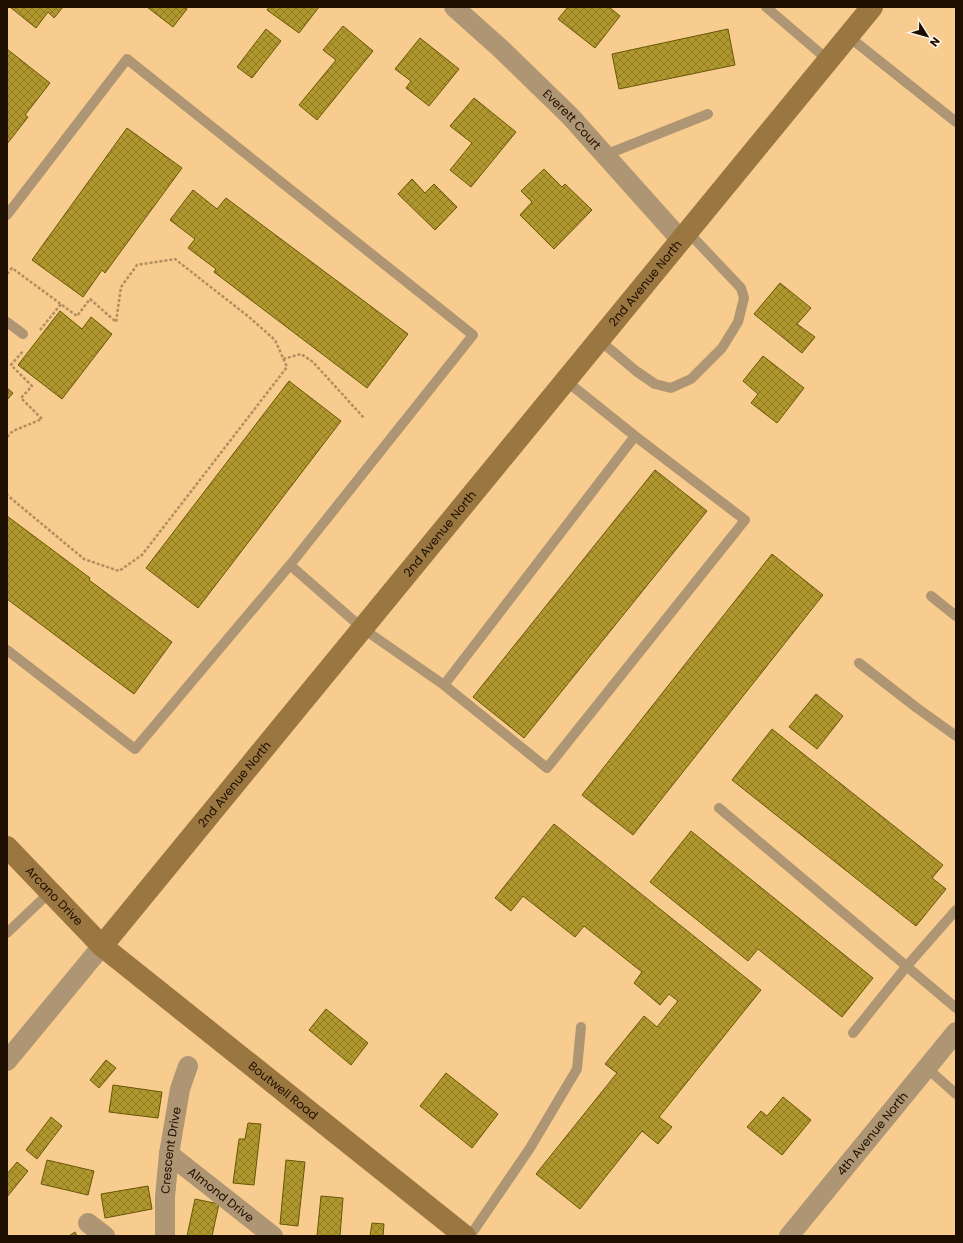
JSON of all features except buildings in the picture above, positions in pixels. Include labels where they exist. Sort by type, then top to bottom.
[{"type":"street","name":"Everett Court","points":[[454,7],[511,58],[570,116],[605,155],[684,235]]},
{"type":"street","name":"2nd Avenue North","points":[[7,1061],[872,7]]},
{"type":"street","name":"Arcano Drive","points":[[7,847],[102,946]]},
{"type":"street","name":"Boutwell Road","points":[[102,946],[465,1236]]},
{"type":"street","name":"4th Avenue North","points":[[789,1236],[956,1032]]},
{"type":"street","name":"Crescent Drive","points":[[165,1236],[165,1197],[169,1154],[180,1089],[188,1066]]},
{"type":"street","name":"Almond Drive","points":[[169,1154],[273,1236]]},
{"type":"street","points":[[88,1223],[105,1236]]},
{"type":"lane","points":[[766,7],[828,60]]},
{"type":"lane","points":[[848,36],[956,122]]},
{"type":"lane","points":[[7,214],[127,59],[473,336],[290,565],[135,750],[7,650]]},
{"type":"lane","points":[[605,155],[708,114]]},
{"type":"lane","points":[[598,340],[655,384],[671,388],[692,379],[722,348],[738,322],[744,298],[741,288],[684,235]]},
{"type":"lane","points":[[7,322],[23,334]]},
{"type":"lane","points":[[290,565],[362,628],[444,685],[547,768],[745,520],[635,436],[565,380]]},
{"type":"lane","points":[[444,685],[635,436]]},
{"type":"lane","points":[[931,596],[956,616]]},
{"type":"lane","points":[[859,663],[956,736]]},
{"type":"lane","points":[[719,808],[956,1008]]},
{"type":"lane","points":[[7,933],[50,892]]},
{"type":"lane","points":[[852,1033],[906,966],[956,910]]},
{"type":"lane","points":[[470,1236],[530,1148],[577,1069],[581,1027]]},
{"type":"lane","points":[[927,1068],[956,1094]]},
{"type":"path","points":[[7,274],[12,268],[76,316],[90,299],[116,322],[121,286],[138,265],[176,259],[249,317],[275,340],[287,367],[142,556],[119,571],[84,560],[7,495]]},
{"type":"path","points":[[36,335],[61,304]]},
{"type":"path","points":[[7,437],[13,431],[42,419],[21,398],[32,386],[11,365],[26,347]]},
{"type":"path","points":[[283,359],[301,354],[313,362],[364,418]]}]
